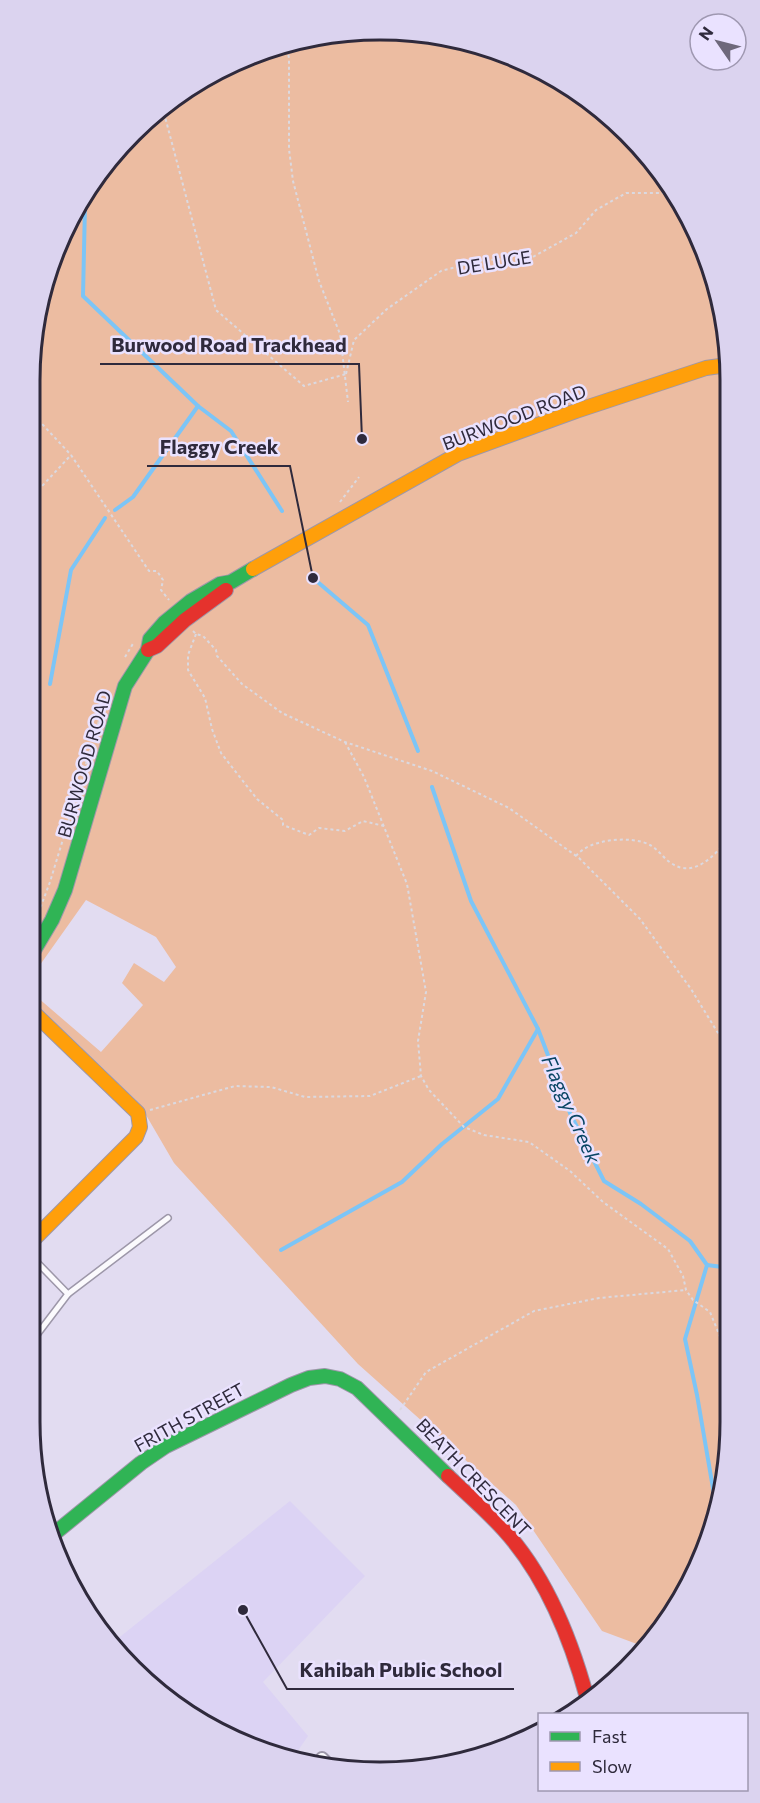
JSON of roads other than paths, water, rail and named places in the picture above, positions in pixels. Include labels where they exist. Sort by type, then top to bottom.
[{"type":"street","name":"BURWOOD ROAD","points":[[40,940],[65,890],[125,686],[148,650],[150,639],[220,584],[231,582],[458,454],[576,411],[706,368],[719,366]]},
{"type":"street","points":[[40,1019],[139,1120],[136,1137],[40,1233]]},
{"type":"street","name":"BEATH CRESCENT","points":[[330,1375],[345,1379],[393,1420],[505,1531],[520,1549],[571,1641],[586,1693]]},
{"type":"street","name":"FRITH STREET","points":[[58,1530],[141,1463],[166,1446],[291,1385],[311,1377],[330,1375]]},
{"type":"lane","points":[[40,1331],[68,1294],[168,1218]]},
{"type":"lane","points":[[40,1265],[68,1294]]},
{"type":"waterway","name":"Flaggy Creek","points":[[85,212],[83,296],[198,406],[231,431],[282,511]]},
{"type":"waterway","points":[[115,510],[133,497],[198,406]]},
{"type":"waterway","points":[[50,684],[71,570],[105,518]]},
{"type":"waterway","name":"Flaggy Creek","points":[[313,578],[368,625],[418,751]]},
{"type":"waterway","name":"Flaggy Creek","points":[[432,787],[471,901],[538,1029],[570,1113],[604,1181],[641,1204],[690,1241],[707,1265],[685,1339],[713,1489]]},
{"type":"waterway","points":[[281,1250],[402,1182],[442,1144],[498,1099],[538,1029]]},
{"type":"waterway","points":[[707,1265],[720,1267]]},
{"type":"place","name":"Burwood Road Trackhead","points":[[362,439]]},
{"type":"place","name":"Flaggy Creek","points":[[313,578]]},
{"type":"place","name":"Kahibah Public School","points":[[243,1610]]}]
